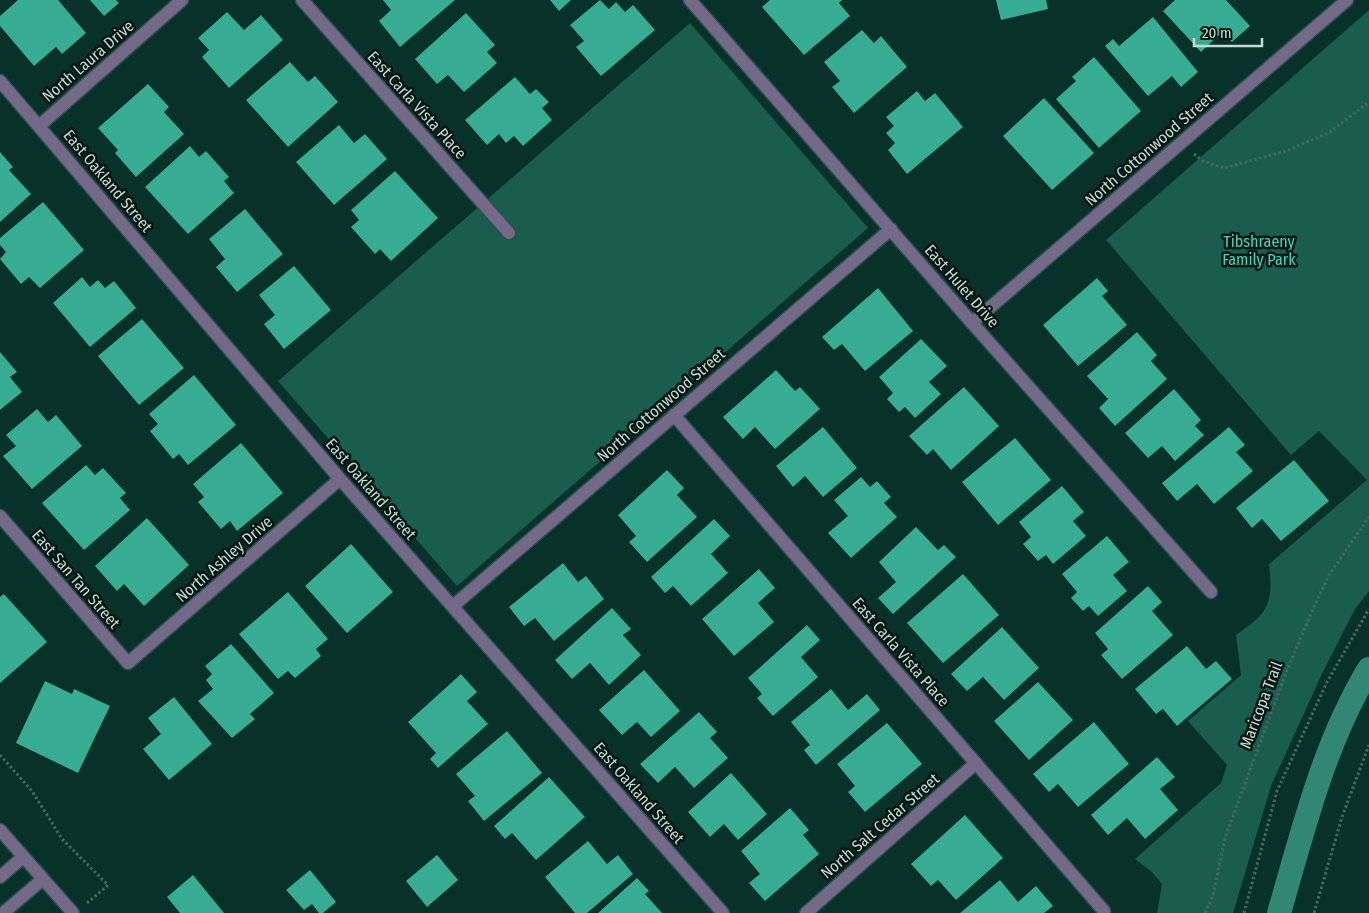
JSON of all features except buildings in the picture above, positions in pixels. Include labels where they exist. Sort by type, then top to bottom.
[{"type":"street","name":"North Laura Drive","points":[[39,126],[182,0]]},
{"type":"street","name":"East Carla Vista Place","points":[[302,0],[509,232]]},
{"type":"street","name":"East Hulet Drive","points":[[690,0],[972,323],[1211,592]]},
{"type":"street","name":"North Cottonwood Street","points":[[972,323],[1347,0]]},
{"type":"street","name":"East Oakland Street","points":[[0,81],[340,479],[723,913]]},
{"type":"street","name":"North Cottonwood Street","points":[[453,606],[891,229]]},
{"type":"street","name":"East Carla Vista Place","points":[[674,415],[1104,911]]},
{"type":"street","name":"North Ashley Drive","points":[[128,663],[340,479]]},
{"type":"street","name":"East San Tan Street","points":[[0,516],[128,663]]},
{"type":"street","name":"North Salt Cedar Street","points":[[806,913],[976,764]]},
{"type":"street","points":[[0,830],[42,879],[78,910]]},
{"type":"street","points":[[0,876],[23,857]]},
{"type":"street","points":[[3,913],[42,879]]},
{"type":"path","points":[[1179,144],[1203,161],[1224,168],[1295,148],[1330,132],[1369,102]]},
{"type":"path","name":"Maricopa Trail","points":[[1205,913],[1213,895],[1225,838],[1285,675],[1329,575],[1369,517]]},
{"type":"path","points":[[1244,913],[1278,791],[1327,682],[1369,609]]},
{"type":"path","points":[[1314,913],[1342,817],[1369,745]]},
{"type":"path","points":[[0,755],[32,791],[62,839],[108,885],[78,910]]},
{"type":"green space","name":"Tibshraeny Family Park","points":[[1369,10],[1369,591],[1355,609],[1321,676],[1271,786],[1233,913],[1157,913],[1162,884],[1151,871],[1135,859],[1221,783],[1227,765],[1188,721],[1241,675],[1236,635],[1256,620],[1266,606],[1270,589],[1269,564],[1367,480],[1319,431],[1291,455],[1106,240]]},
{"type":"green space","points":[[690,23],[868,228],[457,586],[278,381]]},
{"type":"waterway","points":[[1279,913],[1306,819],[1327,757],[1353,697],[1369,669]]}]
